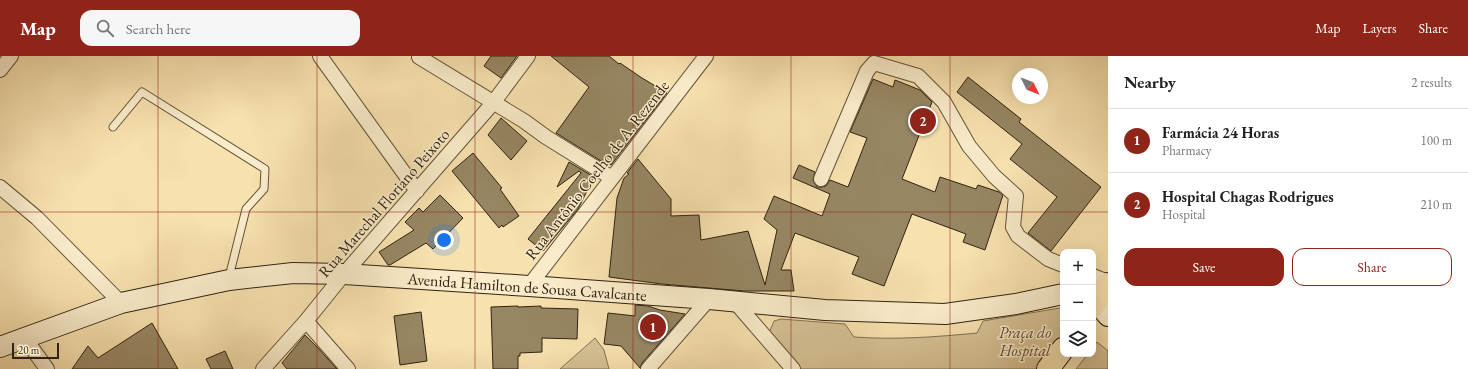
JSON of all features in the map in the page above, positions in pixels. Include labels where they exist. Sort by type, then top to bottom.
[{"type":"main road","name":"Avenida Hamilton de Sousa Cavalcante","points":[[0,347],[121,303],[229,280],[293,273],[344,274],[529,286],[825,310],[945,314],[1002,306],[1060,295]]},
{"type":"main road","points":[[1097,306],[1108,283]]},
{"type":"main road","points":[[1048,369],[1060,353]]},
{"type":"street","points":[[0,70],[11,56]]},
{"type":"street","points":[[320,56],[417,191]]},
{"type":"street","name":"Rua Marechal Floriano Peixoto","points":[[263,369],[493,103],[528,56]]},
{"type":"street","name":"Rua Antônio Coelho de A. Rezende","points":[[529,286],[706,56]]},
{"type":"street","points":[[419,57],[524,121],[546,137],[612,178]]},
{"type":"street","points":[[821,180],[867,72],[874,63],[918,76],[944,102],[969,146],[994,176],[1016,196],[1013,227],[1018,236],[1048,259],[1060,264]]},
{"type":"street","points":[[0,186],[37,218],[121,303]]},
{"type":"street","points":[[1096,277],[1108,283]]},
{"type":"street","points":[[648,369],[709,300]]},
{"type":"street","points":[[734,302],[793,369]]},
{"type":"street","points":[[306,321],[348,369]]},
{"type":"street","points":[[24,337],[47,369]]},
{"type":"lane","points":[[113,127],[142,92],[265,169],[264,189],[246,209],[229,280]]},
{"type":"green space","name":"Praça do Hospital","points":[[1060,308],[1060,342],[1039,369],[797,369],[769,333],[774,321],[781,319],[845,324],[854,337],[869,338],[931,337],[977,333],[983,321]]},
{"type":"green space","points":[[595,338],[604,350],[609,369],[560,369]]},
{"type":"green space","points":[[1097,342],[1108,351],[1108,369],[1076,369],[1086,357],[1096,357]]},
{"type":"building","points":[[491,56],[517,56],[501,78],[484,66]]},
{"type":"building","points":[[551,56],[609,56],[619,64],[620,63],[667,93],[611,165],[602,160],[601,161],[556,133],[589,87]]},
{"type":"building","points":[[968,77],[1021,119],[1019,122],[1101,187],[1051,251],[1028,233],[1057,197],[1010,159],[1022,144],[957,92]]},
{"type":"building","points":[[873,79],[893,87],[895,80],[920,90],[932,102],[902,179],[935,192],[940,177],[976,189],[978,185],[999,192],[1003,195],[985,250],[963,242],[966,234],[912,214],[884,286],[852,274],[859,257],[795,233],[781,270],[791,270],[794,291],[744,291],[662,284],[609,277],[617,198],[624,178],[629,174],[627,173],[638,159],[671,199],[671,216],[699,215],[701,240],[748,231],[765,285],[777,230],[764,219],[774,196],[822,216],[830,194],[793,178],[799,165],[815,172],[813,180],[817,187],[826,186],[830,180],[848,187],[867,138],[850,132]]},
{"type":"building","points":[[501,118],[527,141],[511,160],[488,135]]},
{"type":"building","points":[[473,153],[502,188],[500,189],[519,216],[503,227],[502,225],[499,228],[452,171]]},
{"type":"building","points":[[569,162],[594,177],[578,209],[543,251],[528,239],[581,173],[579,171],[557,187]]},
{"type":"building","points":[[440,195],[463,218],[433,249],[426,243],[388,265],[379,252],[414,230],[405,222],[419,208],[423,212]]},
{"type":"building","points":[[635,305],[648,306],[660,310],[685,314],[642,363],[640,368],[621,346],[604,344],[608,313],[635,316]]},
{"type":"building","points":[[518,306],[578,309],[577,339],[542,338],[542,352],[520,353],[520,356],[518,356],[518,369],[493,369],[491,307]]},
{"type":"building","points":[[421,312],[427,361],[400,365],[394,316]]},
{"type":"building","points":[[152,323],[178,369],[72,369],[88,346],[98,358]]},
{"type":"building","points":[[305,335],[337,369],[287,369],[282,363]]},
{"type":"building","points":[[225,351],[233,369],[211,369],[206,359]]},
{"type":"place","name":"Hospital Chagas Rodrigues","points":[[923,121]]},
{"type":"place","name":"Farmácia 24 Horas","points":[[653,327]]}]
